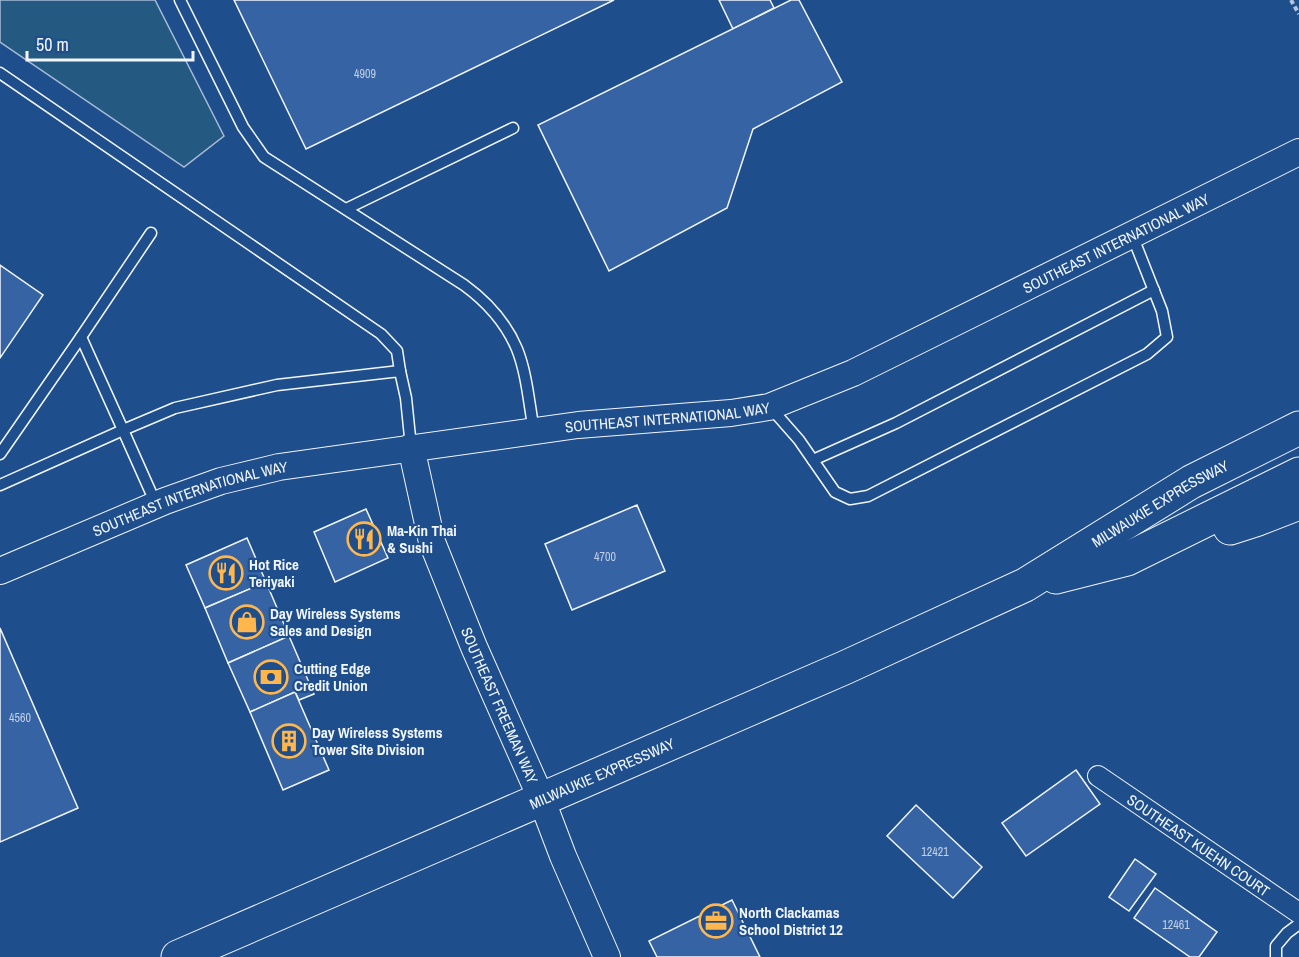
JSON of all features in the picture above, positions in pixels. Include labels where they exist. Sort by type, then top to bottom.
[{"type":"highway","name":"MILWAUKIE EXPRESSWAY","points":[[178,957],[844,668],[1025,585],[1191,482],[1299,428]]},
{"type":"highway","name":"MILWAUKIE EXPRESSWAY","points":[[1025,585],[1127,559],[1299,474]]},
{"type":"highway","points":[[1127,559],[1258,519],[1299,502]]},
{"type":"street","name":"SOUTHEAST INTERNATIONAL WAY","points":[[0,571],[156,504],[221,481],[270,469],[534,431],[731,413],[769,407],[845,377],[1299,152]]},
{"type":"street","name":"SOUTHEAST FREEMAN WAY","points":[[411,447],[432,542],[474,647],[608,957]]},
{"type":"street","name":"SOUTHEAST KUEHN COURT","points":[[1098,776],[1299,913]]},
{"type":"lane","points":[[180,0],[243,127],[264,157],[481,298],[501,323],[517,349],[534,431]]},
{"type":"lane","points":[[0,73],[381,334],[397,351],[406,398],[411,447]]},
{"type":"lane","points":[[346,210],[513,128]]},
{"type":"lane","points":[[0,454],[151,233]]},
{"type":"lane","points":[[769,407],[799,440],[835,492],[850,499],[868,496],[1147,354],[1167,337],[1162,311],[1132,235]]},
{"type":"lane","points":[[813,460],[896,423],[1154,290]]},
{"type":"lane","points":[[81,337],[156,504]]},
{"type":"lane","points":[[0,485],[175,408],[266,387],[400,371]]},
{"type":"lane","points":[[1275,957],[1276,946],[1299,924]]},
{"type":"path","points":[[1291,0],[1299,14]]},
{"type":"shaded area","points":[[0,0],[155,0],[224,136],[184,167],[0,42]]},
{"type":"building","points":[[234,0],[614,0],[306,149]]},
{"type":"building","points":[[719,0],[770,0],[774,8],[733,29]]},
{"type":"building","points":[[791,0],[799,0],[842,82],[753,129],[727,208],[609,271],[538,125]]},
{"type":"building","points":[[0,265],[43,295],[0,358]]},
{"type":"building","points":[[637,505],[665,571],[572,610],[545,544]]},
{"type":"building","points":[[366,509],[388,558],[335,582],[314,532]]},
{"type":"building","name":"Hot Rice Teriyaki","points":[[247,538],[266,582],[205,608],[186,565]]},
{"type":"building","name":"Day Wireless Systems Sales and Design","points":[[266,582],[289,636],[228,663],[205,608]]},
{"type":"building","points":[[0,628],[78,808],[0,842]]},
{"type":"building","name":"Cutting Edge Credit Union","points":[[289,636],[314,694],[299,700],[295,692],[250,712],[228,663]]},
{"type":"building","name":"Day Wireless Systems Tower Site Division","points":[[295,692],[329,770],[283,790],[250,712]]},
{"type":"building","points":[[1076,770],[1100,804],[1026,856],[1002,823]]},
{"type":"building","points":[[916,805],[982,867],[953,898],[887,836]]},
{"type":"building","points":[[1135,859],[1156,874],[1129,911],[1109,897]]},
{"type":"building","points":[[1155,888],[1217,932],[1199,957],[1190,957],[1134,918]]},
{"type":"building","name":"North Clackamas School District 12","points":[[732,900],[760,957],[657,957],[649,941]]},
{"type":"place","name":"Ma-Kin Thai & Sushi","points":[[364,539]]},
{"type":"place","name":"Hot Rice Teriyaki","points":[[226,573]]},
{"type":"place","name":"Day Wireless Systems Sales and Design","points":[[247,622]]},
{"type":"place","name":"Cutting Edge Credit Union","points":[[271,677]]},
{"type":"place","name":"Day Wireless Systems Tower Site Division","points":[[289,741]]},
{"type":"place","name":"North Clackamas School District 12","points":[[716,921]]}]
